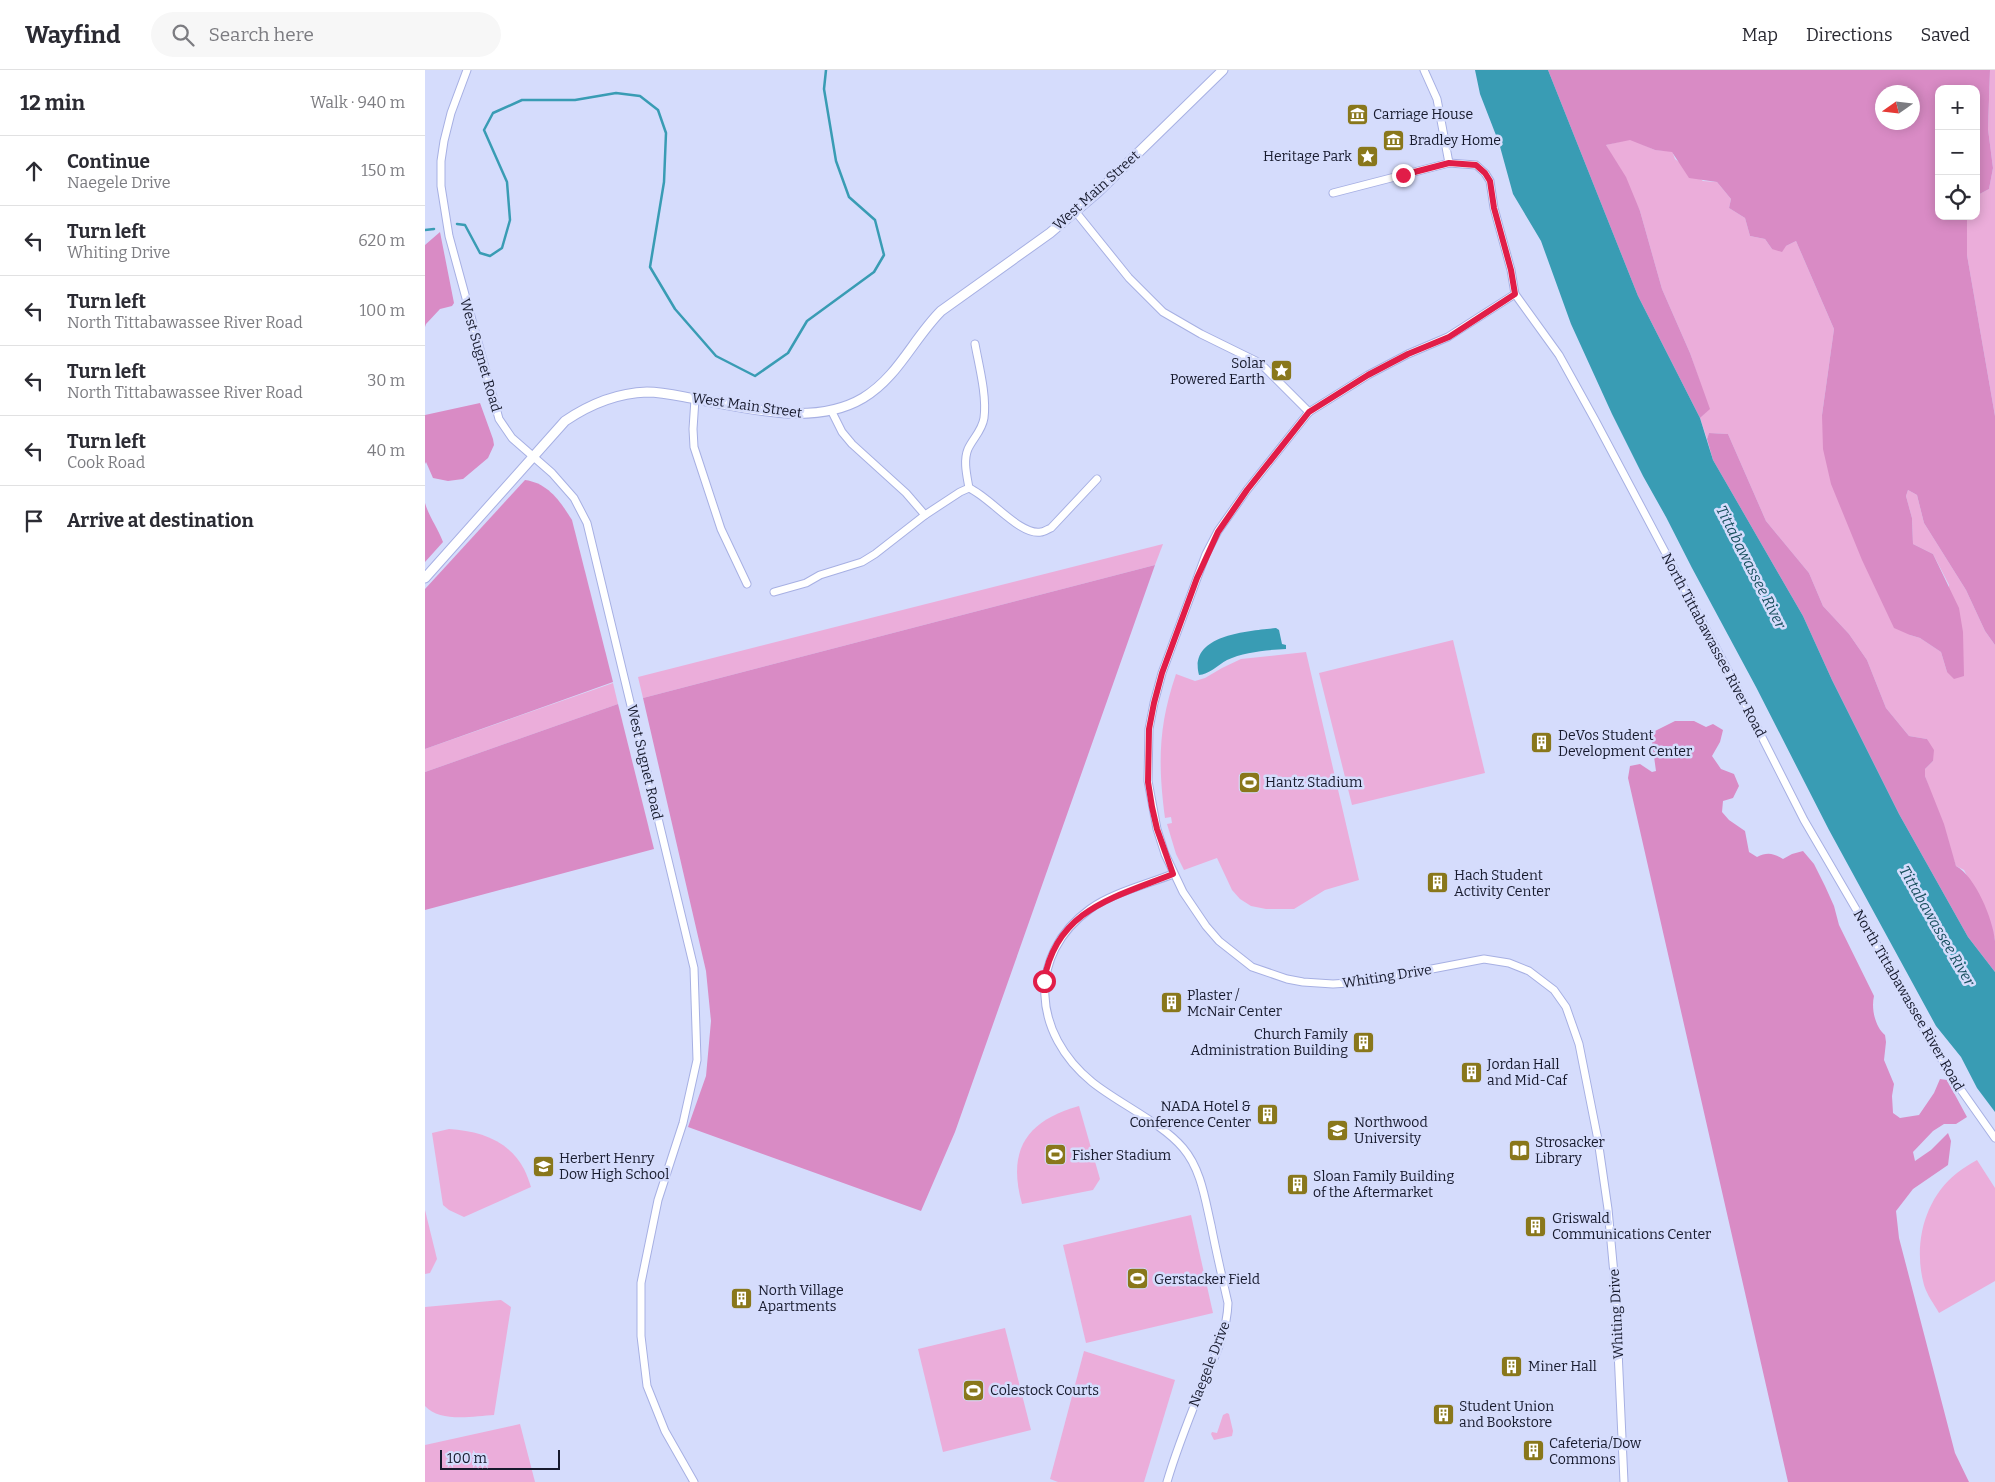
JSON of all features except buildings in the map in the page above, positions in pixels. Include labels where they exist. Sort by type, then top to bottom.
[{"type":"street","name":"West Sugnet Road","points":[[467,70],[451,114],[441,161],[441,186],[449,236],[499,419],[512,438],[552,473],[574,498],[587,523],[694,968],[697,1060],[683,1123],[658,1200],[641,1283],[641,1327],[647,1386],[665,1431],[694,1482]]},
{"type":"street","name":"West Main Street","points":[[425,578],[565,421],[602,401],[617,396],[647,392],[663,393],[796,414],[831,410],[862,398],[880,386],[893,372],[928,324],[941,310],[1050,233],[1098,192],[1223,70]]},
{"type":"street","points":[[1424,70],[1437,99],[1449,163]]},
{"type":"street","name":"North Tittabawassee River Road","points":[[1333,193],[1449,163],[1476,165],[1485,173],[1490,181],[1494,208],[1511,270],[1515,294],[1559,355],[1586,404],[1728,669],[1804,820],[1895,976],[1933,1046],[1995,1138]]},
{"type":"street","points":[[1075,211],[1129,278],[1163,312],[1201,334],[1260,363],[1309,412]]},
{"type":"street","name":"Whiting Drive","points":[[1515,294],[1449,337],[1408,354],[1368,375],[1309,412],[1247,490],[1218,532],[1197,578],[1162,673],[1149,729],[1148,782],[1157,829],[1173,874],[1193,909],[1219,941],[1252,966],[1287,979],[1333,984],[1364,982],[1484,959],[1509,963],[1529,971],[1554,990],[1566,1007],[1574,1026],[1603,1167],[1615,1286],[1624,1482]]},
{"type":"street","points":[[969,488],[965,466],[968,450],[979,433],[984,417],[982,382],[975,344]]},
{"type":"street","points":[[695,398],[694,447],[721,529],[747,584]]},
{"type":"street","points":[[831,410],[842,432],[852,444],[906,494],[925,515]]},
{"type":"street","points":[[774,592],[806,583],[820,575],[862,562],[925,515],[969,488],[980,493],[1021,528],[1030,532],[1041,532],[1051,528],[1097,480]]},
{"type":"street","name":"Naegele Drive","points":[[1167,1482],[1184,1431],[1222,1338],[1227,1320],[1228,1303],[1201,1186],[1196,1168],[1183,1148],[1166,1133],[1093,1082],[1073,1065],[1058,1043],[1050,1023],[1045,1005],[1044,981],[1052,952],[1078,919],[1091,908],[1108,899],[1173,874]]},
{"type":"shaded area","points":[[1548,70],[1990,70],[1988,129],[1993,168],[1989,189],[1980,194],[1980,85],[1935,85],[1935,220],[1967,220],[1967,255],[1995,416],[1995,645],[1985,631],[1966,590],[1924,523],[1917,495],[1908,490],[1906,496],[1912,518],[1913,544],[1933,554],[1959,608],[1963,632],[1964,676],[1954,679],[1947,672],[1941,652],[1920,638],[1894,628],[1862,560],[1831,484],[1823,449],[1822,415],[1834,329],[1796,241],[1786,246],[1782,252],[1772,249],[1765,239],[1750,236],[1745,218],[1729,208],[1731,199],[1717,182],[1689,178],[1672,152],[1655,150],[1630,140],[1606,145],[1626,177],[1640,211],[1662,289],[1690,353],[1710,409],[1700,418],[1638,296]]},
{"type":"shaded area","points":[[1990,70],[1995,70],[1995,416],[1967,255],[1967,220],[1980,220],[1980,194],[1989,189],[1993,168],[1988,129]]},
{"type":"shaded area","points":[[1630,139],[1655,150],[1672,151],[1675,159],[1703,181],[1717,182],[1731,199],[1729,208],[1745,218],[1750,236],[1765,239],[1772,249],[1786,246],[1796,241],[1834,329],[1822,415],[1910,635],[1920,638],[1941,652],[1947,672],[1949,585],[1933,554],[1913,544],[1912,518],[1906,496],[1908,490],[1917,495],[1924,523],[1966,590],[1985,631],[1995,645],[1995,940],[1988,916],[1964,870],[1956,866],[1925,776],[1925,769],[1933,761],[1927,739],[1909,736],[1886,708],[1867,660],[1849,634],[1823,606],[1809,573],[1766,521],[1728,434],[1709,433],[1707,439],[1700,418],[1709,409],[1690,353],[1662,289],[1640,211],[1606,145]]},
{"type":"shaded area","points":[[440,232],[454,303],[452,306],[440,309],[425,327],[425,245]]},
{"type":"shaded area","points":[[480,403],[494,445],[488,458],[463,479],[448,481],[433,478],[426,462],[425,464],[425,415]]},
{"type":"shaded area","points":[[1709,433],[1728,434],[1766,521],[1809,573],[1823,606],[1849,634],[1867,660],[1886,708],[1909,736],[1927,739],[1934,750],[1933,761],[1925,769],[1925,776],[1944,824],[1956,866],[1963,871],[1976,888],[1991,921],[1995,941],[1995,972],[1968,937],[1899,814],[1832,680],[1803,616],[1713,460],[1707,439]]},
{"type":"shaded area","points":[[525,480],[540,485],[553,494],[572,520],[613,682],[425,749],[425,589]]},
{"type":"shaded area","points":[[425,503],[443,542],[425,562]]},
{"type":"shaded area","points":[[1163,544],[1155,565],[643,698],[638,677]]},
{"type":"shaded area","points":[[1155,565],[955,1132],[921,1211],[688,1127],[706,1076],[711,1021],[706,971],[643,698]]},
{"type":"shaded area","points":[[1453,640],[1485,773],[1352,805],[1319,673]]},
{"type":"shaded area","name":"Hantz Stadium","points":[[1306,652],[1359,880],[1325,890],[1294,909],[1266,909],[1251,906],[1240,899],[1232,890],[1217,858],[1184,870],[1176,854],[1167,824],[1172,823],[1171,817],[1165,818],[1161,780],[1163,729],[1176,674],[1195,681],[1205,678],[1241,659]]},
{"type":"shaded area","points":[[613,683],[618,704],[425,772],[425,749]]},
{"type":"shaded area","points":[[618,704],[654,849],[425,910],[425,772]]},
{"type":"shaded area","points":[[1675,721],[1694,721],[1706,727],[1713,724],[1723,730],[1720,742],[1712,756],[1721,769],[1734,774],[1739,786],[1733,798],[1723,801],[1722,812],[1729,820],[1745,831],[1749,852],[1757,857],[1770,854],[1783,859],[1803,851],[1814,864],[1834,906],[1839,925],[1874,996],[1875,1017],[1885,1035],[1884,1060],[1894,1084],[1892,1096],[1893,1113],[1900,1118],[1919,1115],[1934,1093],[1940,1079],[1947,1080],[1967,1117],[1956,1124],[1944,1124],[1933,1131],[1913,1152],[1915,1161],[1931,1150],[1948,1133],[1951,1141],[1948,1165],[1913,1189],[1896,1211],[1899,1238],[1955,1453],[1969,1482],[1788,1482],[1628,778],[1630,766],[1640,764],[1652,772],[1656,771],[1652,742],[1655,731]]},
{"type":"shaded area","name":"Fisher Stadium","points":[[1079,1106],[1100,1179],[1093,1190],[1022,1204],[1017,1168],[1019,1153],[1025,1140],[1034,1129],[1046,1120],[1061,1112]]},
{"type":"shaded area","points":[[449,1129],[482,1135],[502,1144],[518,1159],[531,1187],[464,1217],[449,1210],[443,1205],[432,1133]]},
{"type":"shaded area","points":[[1977,1160],[1995,1188],[1995,1281],[1939,1313],[1925,1289],[1921,1270],[1920,1254],[1924,1224],[1936,1196],[1959,1171]]},
{"type":"shaded area","points":[[425,1210],[437,1259],[430,1273],[425,1274]]},
{"type":"shaded area","name":"Gerstacker Field","points":[[1191,1215],[1213,1313],[1086,1343],[1063,1245]]},
{"type":"shaded area","points":[[501,1300],[511,1307],[494,1415],[448,1417],[431,1411],[425,1406],[425,1307]]},
{"type":"shaded area","name":"Colestock Courts","points":[[1005,1328],[1031,1430],[943,1452],[918,1349]]},
{"type":"shaded area","points":[[1084,1351],[1175,1380],[1144,1482],[1058,1482],[1050,1479]]},
{"type":"shaded area","points":[[1229,1414],[1233,1431],[1232,1436],[1214,1440],[1211,1434],[1212,1432],[1217,1433],[1223,1415]]},
{"type":"shaded area","points":[[520,1424],[535,1482],[425,1482],[425,1445]]},
{"type":"water","name":"Tittabawassee River","points":[[1475,70],[1548,70],[1638,296],[1700,418],[1713,460],[1803,616],[1832,680],[1899,814],[1968,937],[1995,972],[1995,1112],[1977,1088],[1961,1057],[1936,1026],[1829,830],[1612,414],[1571,324],[1541,241],[1513,194],[1499,143],[1480,94]]},
{"type":"water","points":[[1276,628],[1279,630],[1282,644],[1286,645],[1286,649],[1241,655],[1227,660],[1206,673],[1199,675],[1198,661],[1203,651],[1211,643],[1237,633]]},
{"type":"waterway","points":[[457,224],[465,225],[480,253],[490,256],[502,248],[510,220],[507,182],[484,130],[493,113],[522,100],[575,100],[616,93],[640,96],[658,110],[666,133],[664,182],[650,267],[675,309],[716,356],[755,376],[788,353],[807,321],[874,272],[884,255],[875,220],[849,197],[836,161],[824,89],[826,70]]},
{"type":"waterway","points":[[425,230],[434,229]]},
{"type":"place","name":"Carriage House","points":[[1357,114]]},
{"type":"place","name":"Bradley Home","points":[[1393,140]]},
{"type":"place","name":"Heritage Park","points":[[1368,156]]},
{"type":"place","name":"Solar Powered Earth","points":[[1281,371]]},
{"type":"place","name":"DeVos Student Development Center","points":[[1542,743]]},
{"type":"place","name":"Hantz Stadium","points":[[1249,782]]},
{"type":"place","name":"Hach Student Activity Center","points":[[1438,883]]},
{"type":"place","name":"Plaster / McNair Center","points":[[1171,1003]]},
{"type":"place","name":"Church Family Administration Building","points":[[1364,1042]]},
{"type":"place","name":"Jordan Hall and Mid-Caf","points":[[1471,1072]]},
{"type":"place","name":"NADA Hotel & Conference Center","points":[[1267,1114]]},
{"type":"place","name":"Northwood University","points":[[1338,1130]]},
{"type":"place","name":"Strosacker Library","points":[[1519,1150]]},
{"type":"place","name":"Fisher Stadium","points":[[1056,1155]]},
{"type":"place","name":"Herbert Henry Dow High School","points":[[543,1166]]},
{"type":"place","name":"Sloan Family Building of the Aftermarket","points":[[1297,1184]]},
{"type":"place","name":"Griswald Communications Center","points":[[1536,1226]]},
{"type":"place","name":"Gerstacker Field","points":[[1138,1279]]},
{"type":"place","name":"North Village Apartments","points":[[742,1298]]},
{"type":"place","name":"Miner Hall","points":[[1512,1366]]},
{"type":"place","name":"Colestock Courts","points":[[974,1390]]},
{"type":"place","name":"Student Union and Bookstore","points":[[1443,1414]]},
{"type":"place","name":"Cafeteria/Dow Commons","points":[[1533,1451]]},
{"type":"route","points":[[1044,981],[1052,952],[1078,919],[1091,908],[1108,899],[1173,874],[1157,829],[1152,807],[1148,782],[1147,755],[1149,729],[1162,673],[1206,554],[1218,532],[1247,490],[1309,412],[1368,375],[1408,354],[1449,337],[1515,294],[1511,270],[1494,208],[1490,181],[1485,173],[1476,165],[1449,163],[1403,175]]}]
